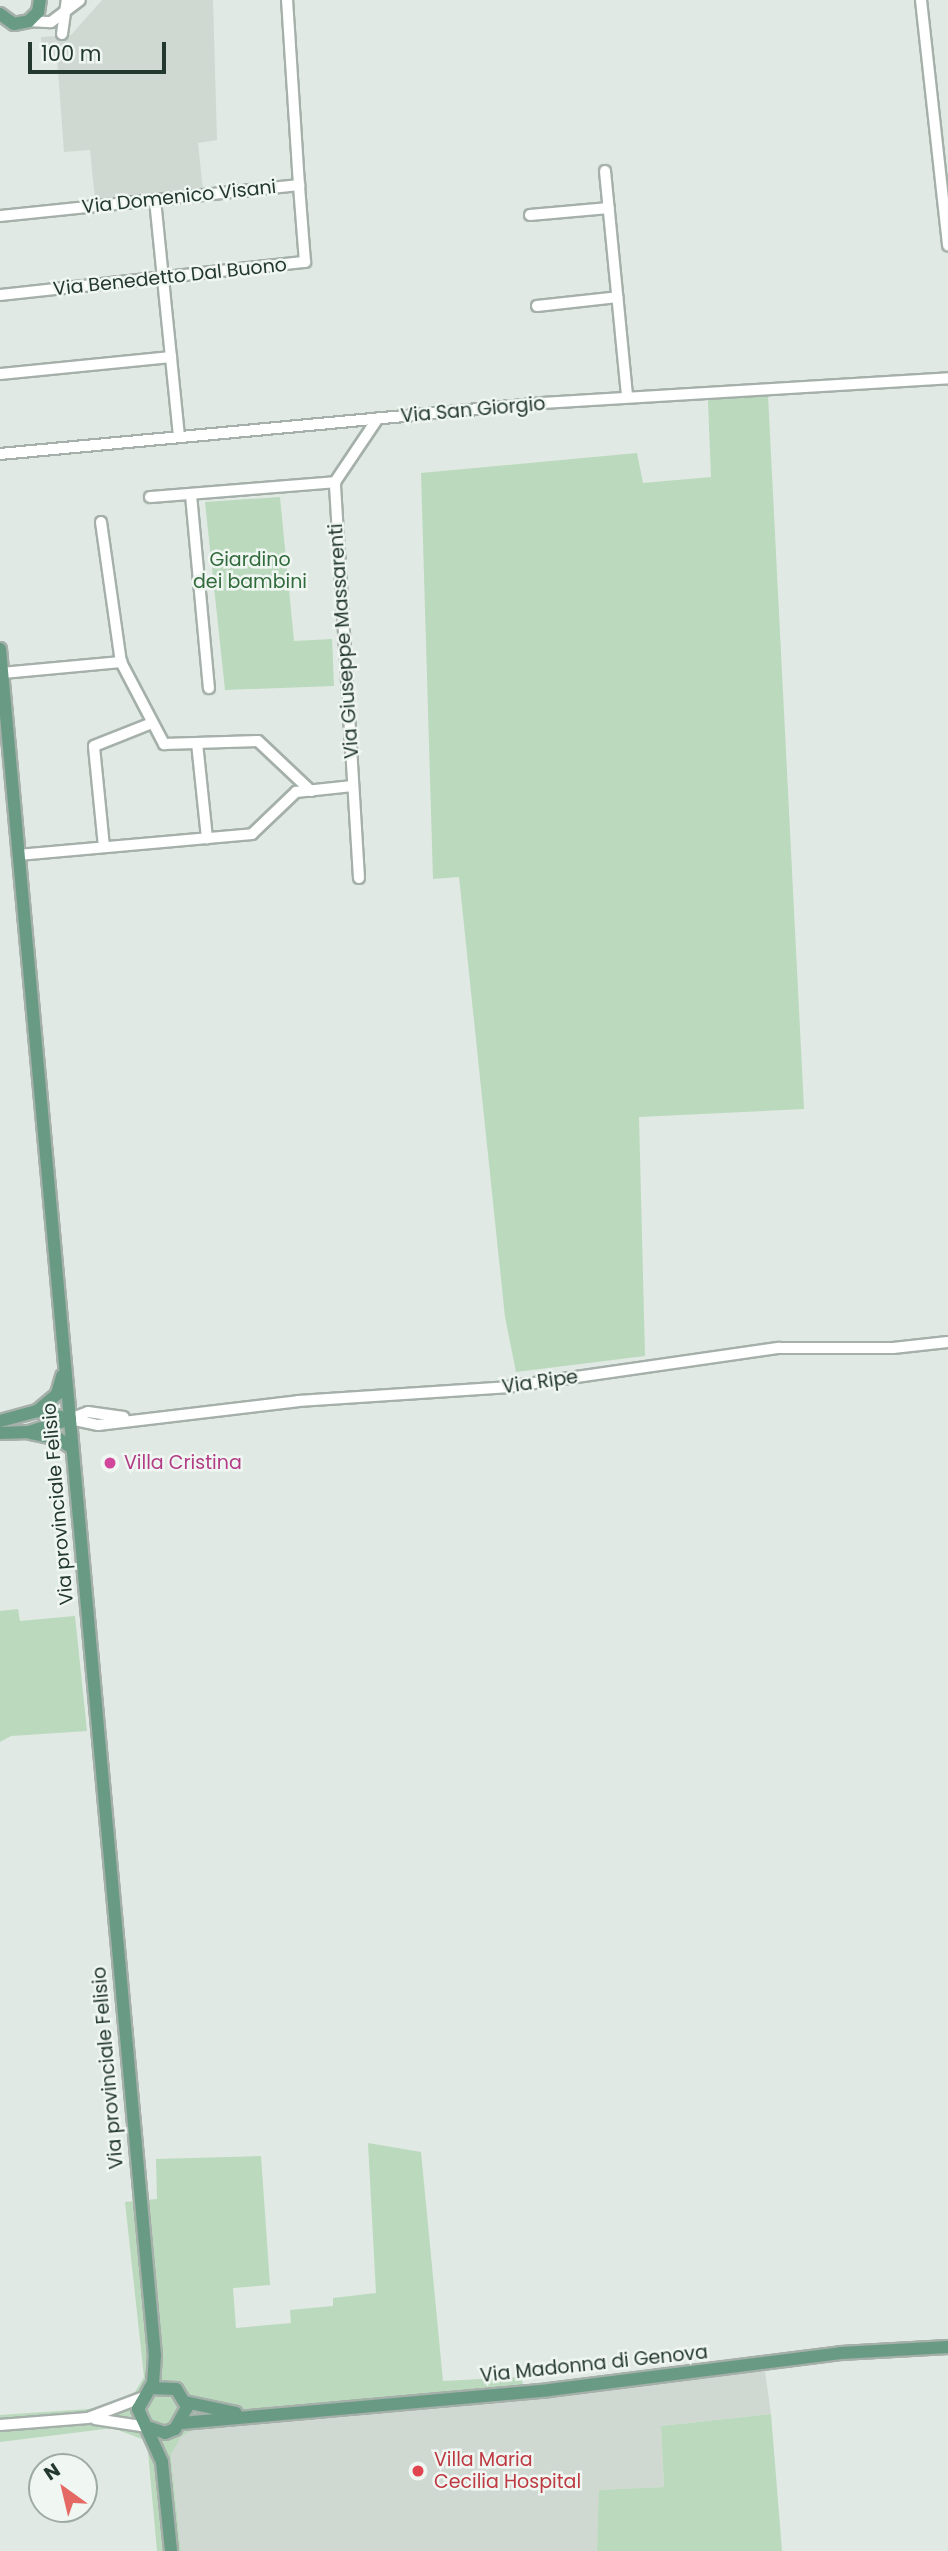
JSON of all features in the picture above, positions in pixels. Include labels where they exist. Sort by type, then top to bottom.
[{"type":"main road","points":[[0,32],[25,23],[38,12],[40,0]]},
{"type":"main road","points":[[0,14],[25,23]]},
{"type":"main road","name":"Via provinciale Felisio","points":[[0,649],[155,2355]]},
{"type":"main road","points":[[0,1421],[37,1411],[57,1394],[61,1383],[63,1344]]},
{"type":"main road","points":[[37,1411],[70,1419]]},
{"type":"main road","points":[[29,1432],[70,1419]]},
{"type":"main road","points":[[0,1433],[29,1432],[59,1439],[72,1448]]},
{"type":"main road","name":"Via Madonna di Genova","points":[[178,2426],[243,2414],[549,2390],[841,2353],[948,2347]]},
{"type":"main road","points":[[155,2355],[169,2386],[185,2402],[162,2462]]},
{"type":"main road","points":[[155,2355],[150,2388],[141,2398],[138,2409],[162,2462],[172,2551]]},
{"type":"main road","points":[[150,2388],[169,2386]]},
{"type":"main road","name":"Via Madonna di Genova","points":[[185,2402],[243,2414]]},
{"type":"main road","points":[[147,2427],[165,2432],[178,2426]]},
{"type":"street","points":[[62,34],[67,0]]},
{"type":"street","points":[[25,23],[41,25],[66,13],[80,0]]},
{"type":"street","name":"Via Domenico Visani","points":[[0,216],[299,185],[288,0]]},
{"type":"street","points":[[921,0],[948,246]]},
{"type":"street","points":[[605,171],[627,397]]},
{"type":"street","name":"Via Benedetto Dal Buono","points":[[0,295],[306,262],[299,185]]},
{"type":"street","points":[[155,200],[179,437]]},
{"type":"street","points":[[530,215],[609,208]]},
{"type":"street","points":[[537,306],[618,297]]},
{"type":"street","points":[[0,374],[172,357]]},
{"type":"street","name":"Via San Giorgio","points":[[0,454],[627,397],[948,378]]},
{"type":"street","points":[[150,497],[335,482],[378,418]]},
{"type":"street","name":"Via Giuseppe Massarenti","points":[[335,482],[359,878]]},
{"type":"street","points":[[191,495],[209,688]]},
{"type":"street","points":[[101,522],[121,663],[164,744],[258,741],[311,790]]},
{"type":"street","points":[[2,673],[121,663]]},
{"type":"street","points":[[104,848],[94,746],[152,723]]},
{"type":"street","points":[[197,743],[207,838]]},
{"type":"street","points":[[18,855],[252,834],[296,792],[353,786]]},
{"type":"street","name":"Via Ripe","points":[[70,1419],[98,1425],[131,1419],[390,1393],[507,1387],[779,1348],[893,1348],[948,1342]]},
{"type":"street","points":[[88,2418],[141,2398]]},
{"type":"street","points":[[0,2425],[88,2418],[147,2427]]},
{"type":"shaded area","points":[[102,0],[213,0],[217,140],[198,143],[203,190],[95,199],[90,150],[64,152],[57,57],[42,56],[41,37],[71,35]]},
{"type":"shaded area","name":"Villa Maria Cecilia Hospital","points":[[765,2371],[771,2414],[661,2426],[664,2487],[600,2490],[597,2551],[181,2551],[171,2455],[181,2437],[200,2425]]},
{"type":"green space","points":[[768,395],[804,1109],[639,1117],[645,1356],[516,1372],[505,1317],[459,877],[433,879],[421,473],[637,453],[643,483],[711,477],[708,400]]},
{"type":"green space","name":"Giardino dei bambini","points":[[280,497],[294,641],[332,639],[334,686],[225,690],[205,502]]},
{"type":"green space","points":[[18,1609],[20,1621],[75,1616],[87,1731],[11,1736],[0,1742],[0,1611]]},
{"type":"green space","points":[[368,2143],[421,2152],[443,2381],[522,2377],[524,2396],[200,2425],[181,2437],[171,2455],[181,2551],[157,2551],[147,2441],[113,2428],[0,2442],[0,2415],[89,2409],[118,2401],[135,2392],[144,2377],[125,2202],[157,2199],[156,2159],[261,2156],[270,2285],[233,2288],[236,2328],[291,2323],[290,2310],[333,2306],[333,2298],[376,2293]]},
{"type":"green space","points":[[771,2414],[782,2551],[597,2551],[599,2490],[664,2487],[661,2426]]},
{"type":"place","name":"Villa Cristina","points":[[110,1463]]},
{"type":"place","name":"Villa Maria Cecilia Hospital","points":[[418,2471]]}]
